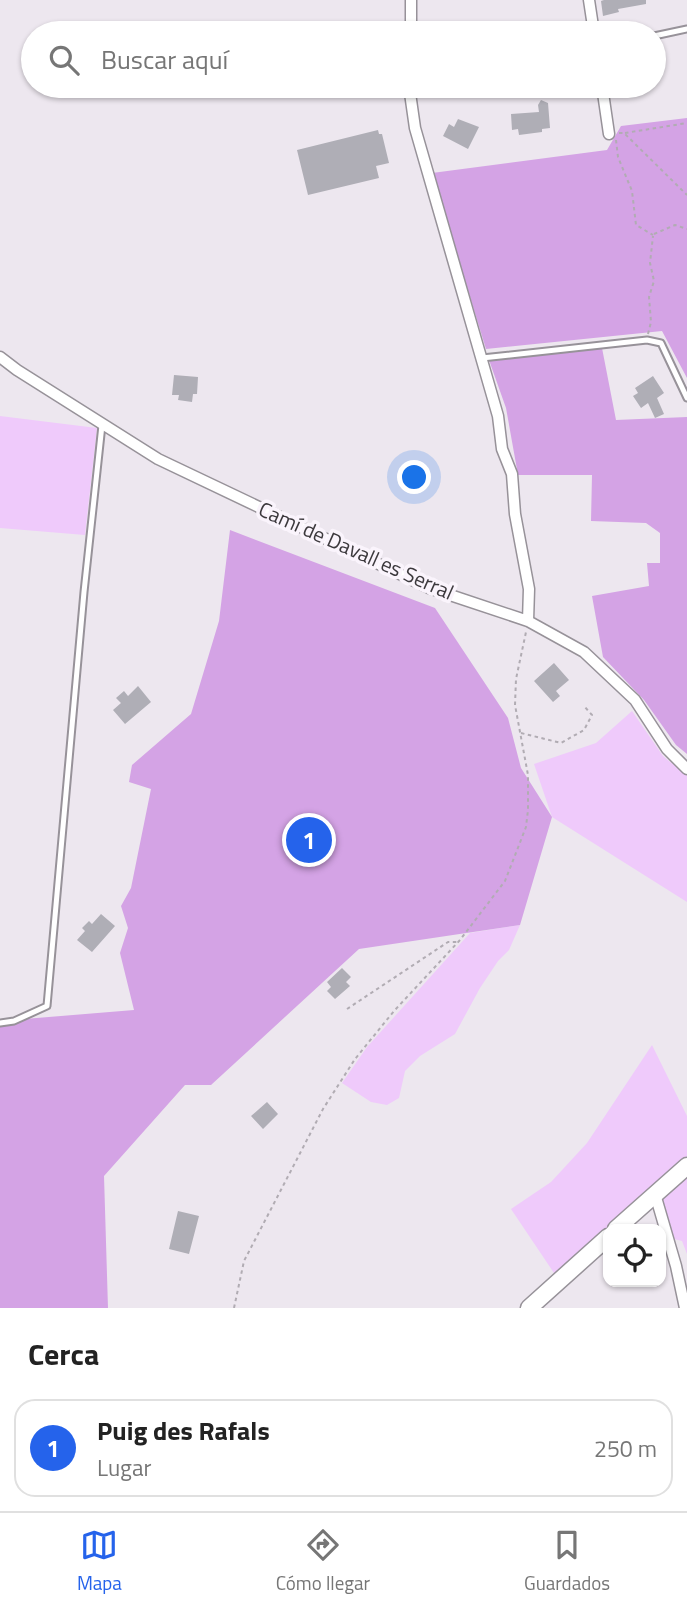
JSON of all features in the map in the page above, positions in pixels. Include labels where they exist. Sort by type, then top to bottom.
[{"type":"main road","points":[[622,1224],[687,1166]]},
{"type":"main road","points":[[529,1308],[603,1241]]},
{"type":"street","points":[[411,0],[411,21]]},
{"type":"street","points":[[589,0],[592,21]]},
{"type":"street","points":[[411,98],[415,128],[498,416],[502,449],[512,474],[515,514],[529,589],[528,621]]},
{"type":"street","points":[[605,98],[612,133]]},
{"type":"street","name":"Camí de Davall es Serral","points":[[0,357],[158,458],[429,588],[528,621],[584,652],[635,700],[667,749],[687,769]]},
{"type":"street","points":[[655,1194],[685,1308]]},
{"type":"lane","points":[[666,33],[687,29]]},
{"type":"lane","points":[[481,358],[647,340],[660,343],[687,398]]},
{"type":"lane","points":[[0,1023],[14,1021],[47,1006],[85,579],[102,424]]},
{"type":"path","points":[[653,235],[636,225],[632,191],[618,157],[612,133],[687,123]]},
{"type":"path","points":[[624,133],[687,195]]},
{"type":"path","points":[[653,235],[675,225],[687,229]]},
{"type":"path","points":[[647,340],[651,322],[649,297],[654,281],[650,263],[653,235]]},
{"type":"path","points":[[234,1308],[244,1261],[323,1109],[355,1059],[458,942],[505,881],[526,827],[529,784],[515,705],[516,679],[528,621]]},
{"type":"path","points":[[519,732],[561,743],[584,730],[592,715],[584,706]]},
{"type":"path","points":[[347,1009],[448,942],[458,942]]},
{"type":"shaded area","points":[[687,118],[687,378],[662,331],[486,349],[432,173],[607,150],[621,126]]},
{"type":"shaded area","points":[[602,348],[616,420],[687,417],[687,754],[676,745],[644,700],[603,657],[592,596],[649,586],[647,563],[660,563],[660,533],[646,523],[591,521],[592,475],[518,475],[506,408],[489,360]]},
{"type":"shaded area","points":[[0,416],[97,428],[85,535],[0,528]]},
{"type":"shaded area","points":[[230,530],[435,608],[508,718],[521,768],[552,817],[520,925],[359,949],[211,1085],[185,1085],[104,1176],[108,1308],[0,1308],[0,1021],[134,1010],[120,953],[128,928],[121,906],[131,888],[151,789],[129,782],[132,765],[191,714],[219,621]]},
{"type":"shaded area","points":[[632,711],[663,756],[687,776],[687,902],[552,817],[534,764],[596,743]]},
{"type":"shaded area","points":[[520,925],[509,950],[480,988],[455,1034],[420,1056],[405,1071],[399,1098],[387,1105],[371,1102],[342,1083],[367,1047],[470,933]]},
{"type":"shaded area","points":[[652,1045],[687,1116],[687,1156],[613,1224],[603,1224],[603,1233],[556,1276],[511,1209],[551,1182],[587,1143]]},
{"type":"shaded area","points":[[687,1171],[687,1254],[682,1241],[670,1238],[662,1200],[669,1188]]},
{"type":"building","points":[[646,0],[646,4],[618,9],[619,12],[603,16],[601,1]]},
{"type":"building","points":[[541,100],[548,103],[550,128],[542,129],[542,132],[519,135],[518,129],[512,130],[511,114],[539,112],[538,105]]},
{"type":"building","points":[[458,119],[479,127],[468,149],[443,136],[449,124],[454,127]]},
{"type":"building","points":[[378,130],[379,134],[382,134],[389,163],[376,166],[379,178],[308,195],[297,150]]},
{"type":"building","points":[[174,375],[198,377],[197,394],[193,394],[192,402],[178,400],[179,395],[172,395]]},
{"type":"building","points":[[653,376],[664,393],[657,398],[664,414],[655,418],[648,403],[641,408],[633,396],[638,393],[635,388]]},
{"type":"building","points":[[554,663],[569,680],[556,691],[560,696],[553,702],[534,681]]},
{"type":"building","points":[[138,686],[151,702],[125,724],[113,710],[121,703],[116,698],[124,691],[128,696]]},
{"type":"building","points":[[101,914],[115,926],[92,952],[77,940],[85,931],[82,928],[89,921],[92,924]]},
{"type":"building","points":[[342,968],[351,977],[346,982],[350,986],[335,999],[327,991],[331,987],[327,982]]},
{"type":"building","points":[[267,1102],[278,1114],[263,1129],[251,1116]]},
{"type":"building","points":[[178,1211],[199,1216],[189,1254],[169,1249]]},
{"type":"place","name":"Puig des Rafals","points":[[309,840]]}]
